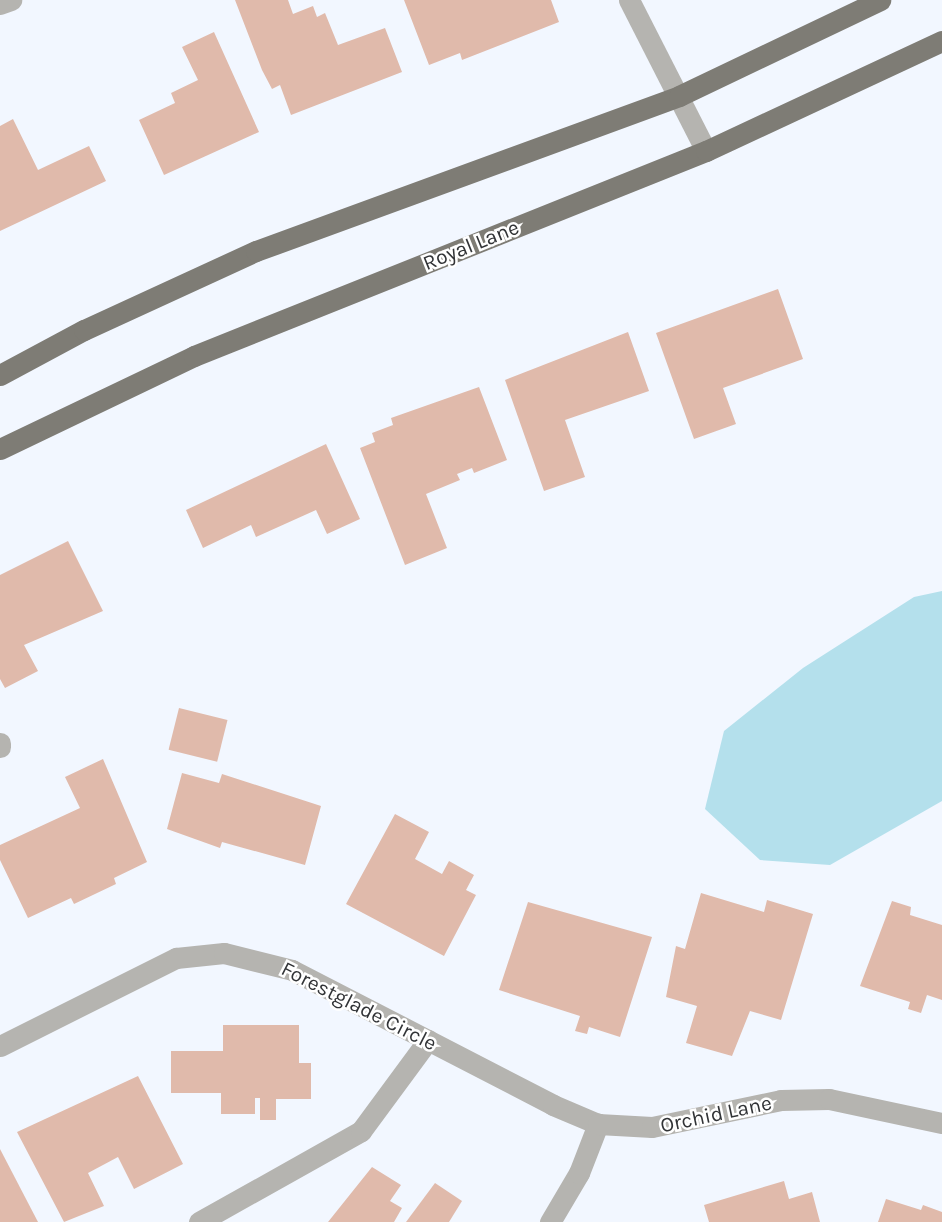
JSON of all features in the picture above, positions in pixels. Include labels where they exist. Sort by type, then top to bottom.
[{"type":"main road","points":[[0,374],[108,318],[256,251],[679,96],[880,0]]},
{"type":"main road","name":"Royal Lane","points":[[0,449],[194,356],[706,151],[942,41]]},
{"type":"street","points":[[0,4],[10,0]]},
{"type":"street","points":[[629,0],[706,151]]},
{"type":"street","name":"Forestglade Circle","points":[[0,1046],[139,973],[176,958],[207,953],[260,959],[292,970],[598,1124]]},
{"type":"street","points":[[199,1222],[361,1132],[428,1040]]},
{"type":"street","name":"Orchid Lane","points":[[598,1124],[652,1127],[781,1100],[829,1099],[942,1123]]},
{"type":"street","points":[[550,1222],[579,1173],[598,1124]]},
{"type":"water","points":[[942,591],[942,801],[830,865],[760,860],[705,809],[724,731],[803,668],[914,597]]},
{"type":"building","points":[[235,0],[288,0],[293,14],[313,6],[317,17],[325,13],[338,45],[385,28],[402,72],[291,115],[280,85],[272,89],[262,70]]},
{"type":"building","points":[[404,0],[551,0],[559,22],[462,60],[460,53],[429,65]]},
{"type":"building","points":[[214,32],[259,132],[164,175],[139,120],[175,103],[171,93],[198,80],[182,47]]},
{"type":"building","points":[[13,119],[38,170],[89,146],[106,181],[0,231],[0,126]]},
{"type":"building","points":[[778,289],[803,359],[723,388],[736,424],[694,439],[656,333]]},
{"type":"building","points":[[628,332],[649,391],[565,420],[585,477],[544,491],[505,380]]},
{"type":"building","points":[[479,387],[507,460],[474,473],[472,468],[457,474],[460,480],[426,494],[447,548],[405,565],[360,448],[375,442],[372,433],[393,425],[391,418]]},
{"type":"building","points":[[326,444],[360,519],[327,534],[316,510],[256,537],[251,525],[203,548],[186,510]]},
{"type":"building","points":[[68,541],[103,611],[24,645],[38,671],[5,688],[0,679],[0,575]]},
{"type":"building","points":[[179,708],[228,720],[217,762],[169,750]]},
{"type":"building","points":[[103,759],[147,862],[114,878],[116,884],[74,904],[71,898],[28,918],[0,860],[0,845],[80,808],[65,777]]},
{"type":"building","points":[[182,773],[219,783],[222,774],[321,806],[305,865],[222,842],[220,848],[167,829]]},
{"type":"building","points":[[395,814],[429,832],[415,859],[442,874],[449,861],[474,875],[466,890],[476,895],[444,956],[346,904]]},
{"type":"building","points":[[701,893],[764,912],[767,900],[813,914],[781,1020],[750,1011],[732,1056],[686,1043],[697,1006],[666,997],[676,946],[685,949]]},
{"type":"building","points":[[892,901],[911,907],[910,915],[942,925],[942,1000],[927,995],[921,1013],[908,1009],[910,1002],[860,986]]},
{"type":"building","points":[[528,902],[652,937],[620,1037],[589,1027],[587,1034],[575,1031],[580,1016],[499,990]]},
{"type":"building","points":[[223,1025],[299,1025],[299,1063],[311,1063],[311,1099],[276,1099],[276,1120],[260,1120],[260,1098],[255,1098],[255,1114],[221,1114],[221,1093],[171,1093],[171,1051],[223,1051]]},
{"type":"building","points":[[138,1076],[183,1164],[134,1189],[118,1157],[88,1173],[104,1206],[64,1222],[17,1132]]},
{"type":"building","points":[[0,1149],[38,1222],[0,1222]]},
{"type":"building","points":[[372,1167],[401,1185],[390,1201],[402,1208],[394,1222],[328,1222]]},
{"type":"building","points":[[784,1181],[789,1199],[812,1192],[820,1222],[709,1222],[704,1205]]},
{"type":"building","points":[[435,1183],[462,1201],[449,1222],[406,1222]]},
{"type":"building","points":[[886,1199],[921,1210],[923,1205],[942,1212],[942,1222],[878,1222]]}]
